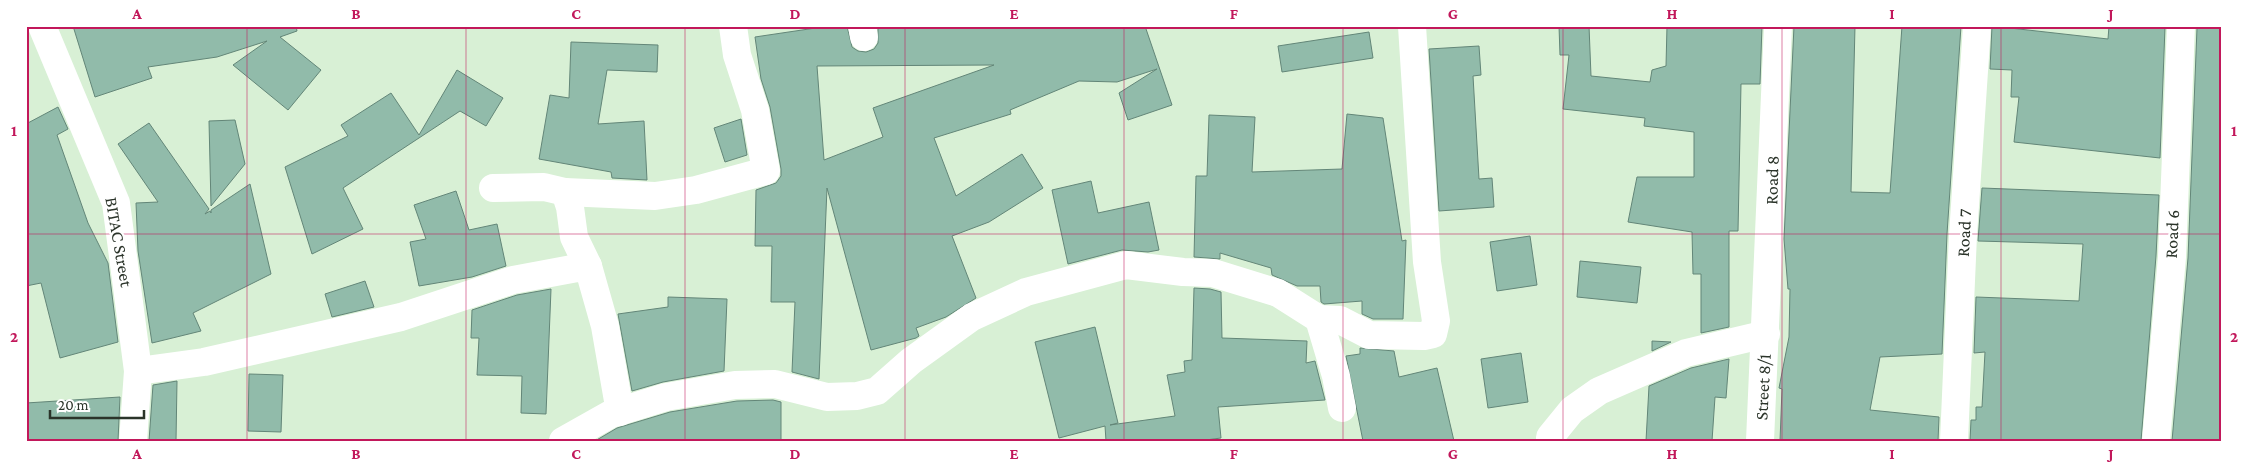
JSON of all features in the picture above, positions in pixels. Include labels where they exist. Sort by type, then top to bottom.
[{"type":"street","name":"BITAC Street","points":[[42,26],[116,203],[138,371],[133,441]]},
{"type":"street","points":[[493,188],[544,187],[565,192],[656,196],[696,190],[766,171],[755,110],[737,55],[733,26]]},
{"type":"street","points":[[563,441],[572,434],[620,412],[666,397],[735,385],[775,384],[827,397],[857,396],[877,391],[911,362],[972,317],[1026,292],[1126,265],[1182,272],[1213,272],[1278,293],[1319,319],[1340,320],[1369,336],[1424,336],[1434,334],[1436,321],[1427,262],[1412,26]]},
{"type":"street","name":"Road 8","points":[[1766,334],[1778,26]]},
{"type":"street","name":"Road 7","points":[[1954,441],[1963,235],[1977,26]]},
{"type":"street","name":"Road 6","points":[[2156,441],[2172,257],[2181,26]]},
{"type":"street","points":[[565,192],[570,207],[574,236],[588,266],[605,326],[620,412]]},
{"type":"street","points":[[138,371],[204,362],[401,317],[513,280],[588,266]]},
{"type":"street","points":[[1319,319],[1336,376],[1342,408]]},
{"type":"street","points":[[1550,441],[1550,437],[1572,410],[1599,392],[1686,353],[1766,334]]},
{"type":"street","name":"Street 8/1","points":[[1760,441],[1766,334]]},
{"type":"building","points":[[73,26],[296,26],[297,31],[280,37],[321,70],[288,110],[233,65],[267,41],[217,57],[148,67],[152,78],[95,97]]},
{"type":"building","points":[[829,26],[847,26],[852,47],[858,51],[866,52],[874,49],[878,43],[878,26],[1145,26],[1172,105],[1128,120],[1119,93],[1157,69],[1117,82],[1079,81],[1010,110],[1011,114],[934,138],[956,196],[1022,154],[1043,188],[989,222],[952,236],[976,298],[946,317],[916,328],[919,336],[916,338],[871,350],[827,188],[819,379],[792,372],[795,302],[771,302],[772,246],[755,246],[756,190],[776,183],[781,176],[781,169],[770,107],[761,79],[755,37]],"holes":[[[994,65],[873,108],[883,137],[824,160],[817,66]]]},
{"type":"building","points":[[1559,26],[1589,26],[1591,76],[1650,82],[1652,70],[1666,66],[1667,26],[1762,26],[1760,84],[1741,84],[1738,231],[1729,231],[1729,327],[1701,333],[1701,274],[1693,274],[1692,232],[1628,222],[1637,177],[1694,177],[1694,132],[1644,126],[1645,118],[1563,109],[1569,55],[1560,55]]},
{"type":"building","points":[[1794,26],[1855,26],[1851,192],[1890,193],[1902,26],[1961,26],[1947,234],[1942,354],[1880,357],[1870,410],[1939,417],[1938,441],[1780,441],[1782,389],[1779,388],[1789,337],[1790,289],[1788,289],[1784,239]]},
{"type":"building","points":[[1992,26],[2108,39],[2109,26],[2165,27],[2160,158],[2014,142],[2019,97],[2011,97],[2012,70],[1990,69]]},
{"type":"building","points":[[2222,26],[2222,441],[2172,441],[2188,258],[2197,28]]},
{"type":"building","points":[[1369,32],[1373,58],[1282,72],[1278,46]]},
{"type":"building","points":[[571,42],[658,45],[657,72],[607,70],[598,124],[644,121],[647,180],[612,178],[611,172],[539,159],[550,95],[569,98]]},
{"type":"building","points":[[1479,46],[1481,75],[1473,76],[1479,179],[1492,178],[1494,207],[1439,211],[1429,49]]},
{"type":"building","points":[[457,70],[503,98],[486,126],[460,111],[343,188],[363,229],[312,254],[285,167],[348,136],[341,125],[391,93],[419,135]]},
{"type":"building","points":[[58,107],[68,129],[57,135],[88,223],[108,263],[118,342],[60,358],[41,283],[26,286],[26,124]]},
{"type":"building","points":[[1347,114],[1383,118],[1402,241],[1406,240],[1403,319],[1373,319],[1362,314],[1362,301],[1324,304],[1321,302],[1320,286],[1297,286],[1272,275],[1271,268],[1220,253],[1220,259],[1194,257],[1196,176],[1207,176],[1209,115],[1255,117],[1252,172],[1342,169]]},
{"type":"building","points":[[741,119],[747,155],[725,162],[714,128]]},
{"type":"building","points":[[235,120],[245,164],[211,206],[209,121]]},
{"type":"building","points":[[149,123],[209,209],[205,214],[210,211],[211,213],[211,210],[250,184],[271,274],[193,313],[201,331],[152,343],[138,251],[136,203],[158,202],[118,144]]},
{"type":"building","points":[[1091,181],[1098,213],[1149,202],[1159,250],[1148,252],[1122,250],[1068,264],[1052,190]]},
{"type":"building","points":[[1982,188],[2159,195],[2141,441],[1970,441],[1971,420],[1976,420],[1976,407],[1982,407],[1985,352],[1974,353],[1976,297],[2079,301],[2083,244],[1978,241]]},
{"type":"building","points":[[456,191],[469,230],[497,224],[506,266],[472,277],[419,286],[410,242],[426,239],[414,205]]},
{"type":"building","points":[[1530,236],[1537,285],[1497,291],[1490,242]]},
{"type":"building","points":[[1580,261],[1641,267],[1637,303],[1577,297]]},
{"type":"building","points":[[365,281],[374,307],[332,317],[325,294]]},
{"type":"building","points":[[1194,288],[1221,292],[1222,338],[1307,341],[1306,363],[1315,361],[1325,400],[1218,407],[1221,438],[1198,441],[1106,441],[1105,426],[1059,438],[1035,342],[1095,327],[1118,423],[1110,425],[1175,416],[1167,375],[1185,372],[1184,361],[1192,360]]},
{"type":"building","points":[[551,289],[546,414],[521,413],[522,376],[477,375],[479,338],[471,338],[472,310],[517,295]]},
{"type":"building","points":[[668,297],[727,299],[724,371],[663,382],[632,391],[618,314],[668,307]]},
{"type":"building","points":[[1652,341],[1671,342],[1652,351]]},
{"type":"building","points":[[1360,348],[1394,351],[1399,377],[1437,368],[1454,441],[1363,441],[1346,356],[1360,354]]},
{"type":"building","points":[[1521,353],[1528,402],[1488,408],[1481,359]]},
{"type":"building","points":[[1729,359],[1726,398],[1715,397],[1712,441],[1646,441],[1649,386],[1691,368]]},
{"type":"building","points":[[249,374],[283,375],[281,432],[248,431]]},
{"type":"building","points":[[177,381],[176,441],[149,441],[153,385]]},
{"type":"building","points":[[120,397],[118,441],[26,441],[26,403]]},
{"type":"building","points":[[773,400],[781,402],[781,441],[595,441],[617,428],[670,412],[737,401]]}]
